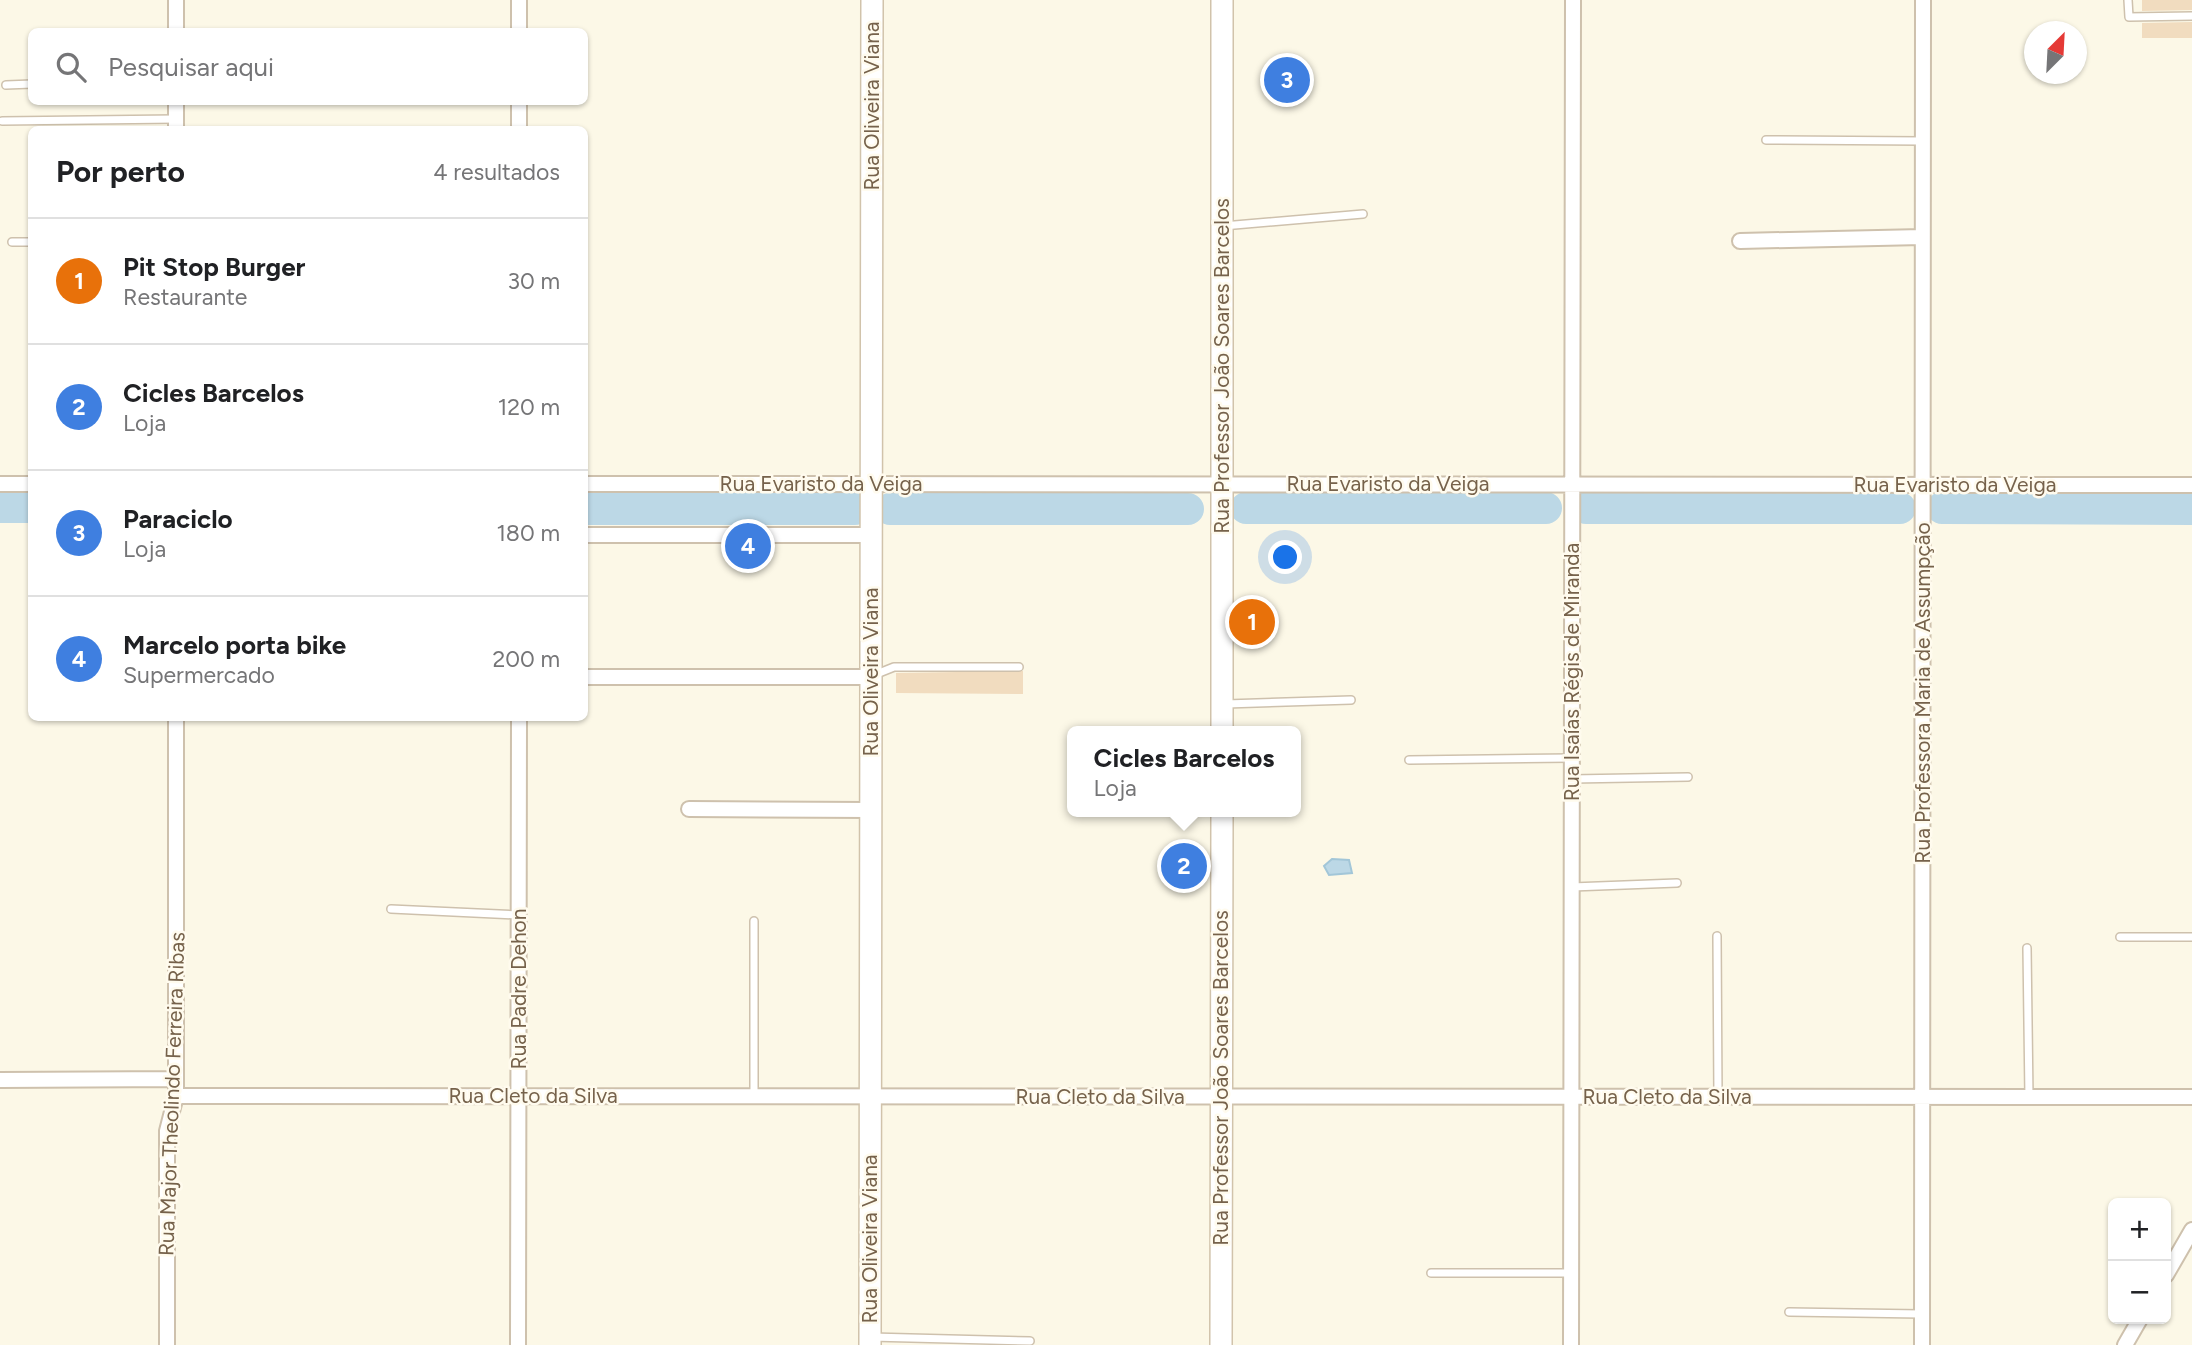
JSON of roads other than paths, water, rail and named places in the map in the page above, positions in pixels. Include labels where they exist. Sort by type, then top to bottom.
[{"type":"main road","name":"Rua Oliveira Viana","points":[[870,1341],[872,0]]},
{"type":"main road","name":"Rua Professor João Soares Barcelos","points":[[1222,0],[1222,726]]},
{"type":"main road","name":"Rua Professor João Soares Barcelos","points":[[1221,1345],[1222,817]]},
{"type":"street","points":[[176,0],[176,28]]},
{"type":"street","points":[[519,0],[519,28]]},
{"type":"street","name":"Rua Isaías Régis de Miranda","points":[[1571,1345],[1573,0]]},
{"type":"street","name":"Rua Professora Maria de Assumpção","points":[[1922,1345],[1923,0]]},
{"type":"street","points":[[176,105],[176,124]]},
{"type":"street","points":[[519,105],[519,126]]},
{"type":"street","points":[[1740,242],[1922,237]]},
{"type":"street","points":[[0,484],[28,484]]},
{"type":"street","name":"Rua Evaristo da Veiga","points":[[588,484],[2192,485]]},
{"type":"street","points":[[588,535],[871,535]]},
{"type":"street","points":[[588,677],[871,677]]},
{"type":"street","name":"Rua Major Theolindo Ferreira Ribas","points":[[167,1345],[167,1131],[176,1096],[176,721]]},
{"type":"street","name":"Rua Padre Dehon","points":[[518,1345],[519,721]]},
{"type":"street","points":[[689,809],[871,810]]},
{"type":"street","points":[[0,1080],[176,1079]]},
{"type":"street","name":"Rua Cleto da Silva","points":[[176,1096],[2192,1097]]},
{"type":"street","points":[[2171,1266],[2192,1230]]},
{"type":"street","points":[[2125,1345],[2137,1324]]},
{"type":"lane","points":[[2128,0],[2129,17],[2192,16]]},
{"type":"lane","points":[[6,85],[28,84]]},
{"type":"lane","points":[[2,121],[176,124]]},
{"type":"lane","points":[[1766,140],[1923,141]]},
{"type":"lane","points":[[1222,226],[1363,214]]},
{"type":"lane","points":[[12,243],[28,242]]},
{"type":"lane","points":[[871,677],[894,667],[1019,667]]},
{"type":"lane","points":[[1222,704],[1351,700]]},
{"type":"lane","points":[[1409,760],[1572,758]]},
{"type":"lane","points":[[1572,779],[1688,777]]},
{"type":"lane","points":[[1572,887],[1677,883]]},
{"type":"lane","points":[[391,909],[519,915]]},
{"type":"lane","points":[[754,921],[754,1096]]},
{"type":"lane","points":[[1717,936],[1718,1097]]},
{"type":"lane","points":[[2120,937],[2192,937]]},
{"type":"lane","points":[[2027,948],[2029,1097]]},
{"type":"lane","points":[[1431,1273],[1571,1273]]},
{"type":"lane","points":[[1789,1312],[1922,1314]]},
{"type":"lane","points":[[870,1341],[1030,1341]]},
{"type":"water","points":[[1332,859],[1349,860],[1352,873],[1329,875],[1324,866]]},
{"type":"waterway","points":[[0,507],[28,507]]},
{"type":"waterway","points":[[1246,508],[1546,508]]},
{"type":"waterway","points":[[1586,508],[1900,508]]},
{"type":"waterway","points":[[1942,508],[2192,509]]},
{"type":"waterway","points":[[588,509],[855,509]]},
{"type":"waterway","points":[[890,509],[1188,509]]},
{"type":"place","name":"Paraciclo","points":[[1287,80]]},
{"type":"place","name":"Marcelo porta bike","points":[[748,546]]},
{"type":"place","name":"Pit Stop Burger","points":[[1252,622]]},
{"type":"place","name":"Cicles Barcelos","points":[[1184,866]]}]
